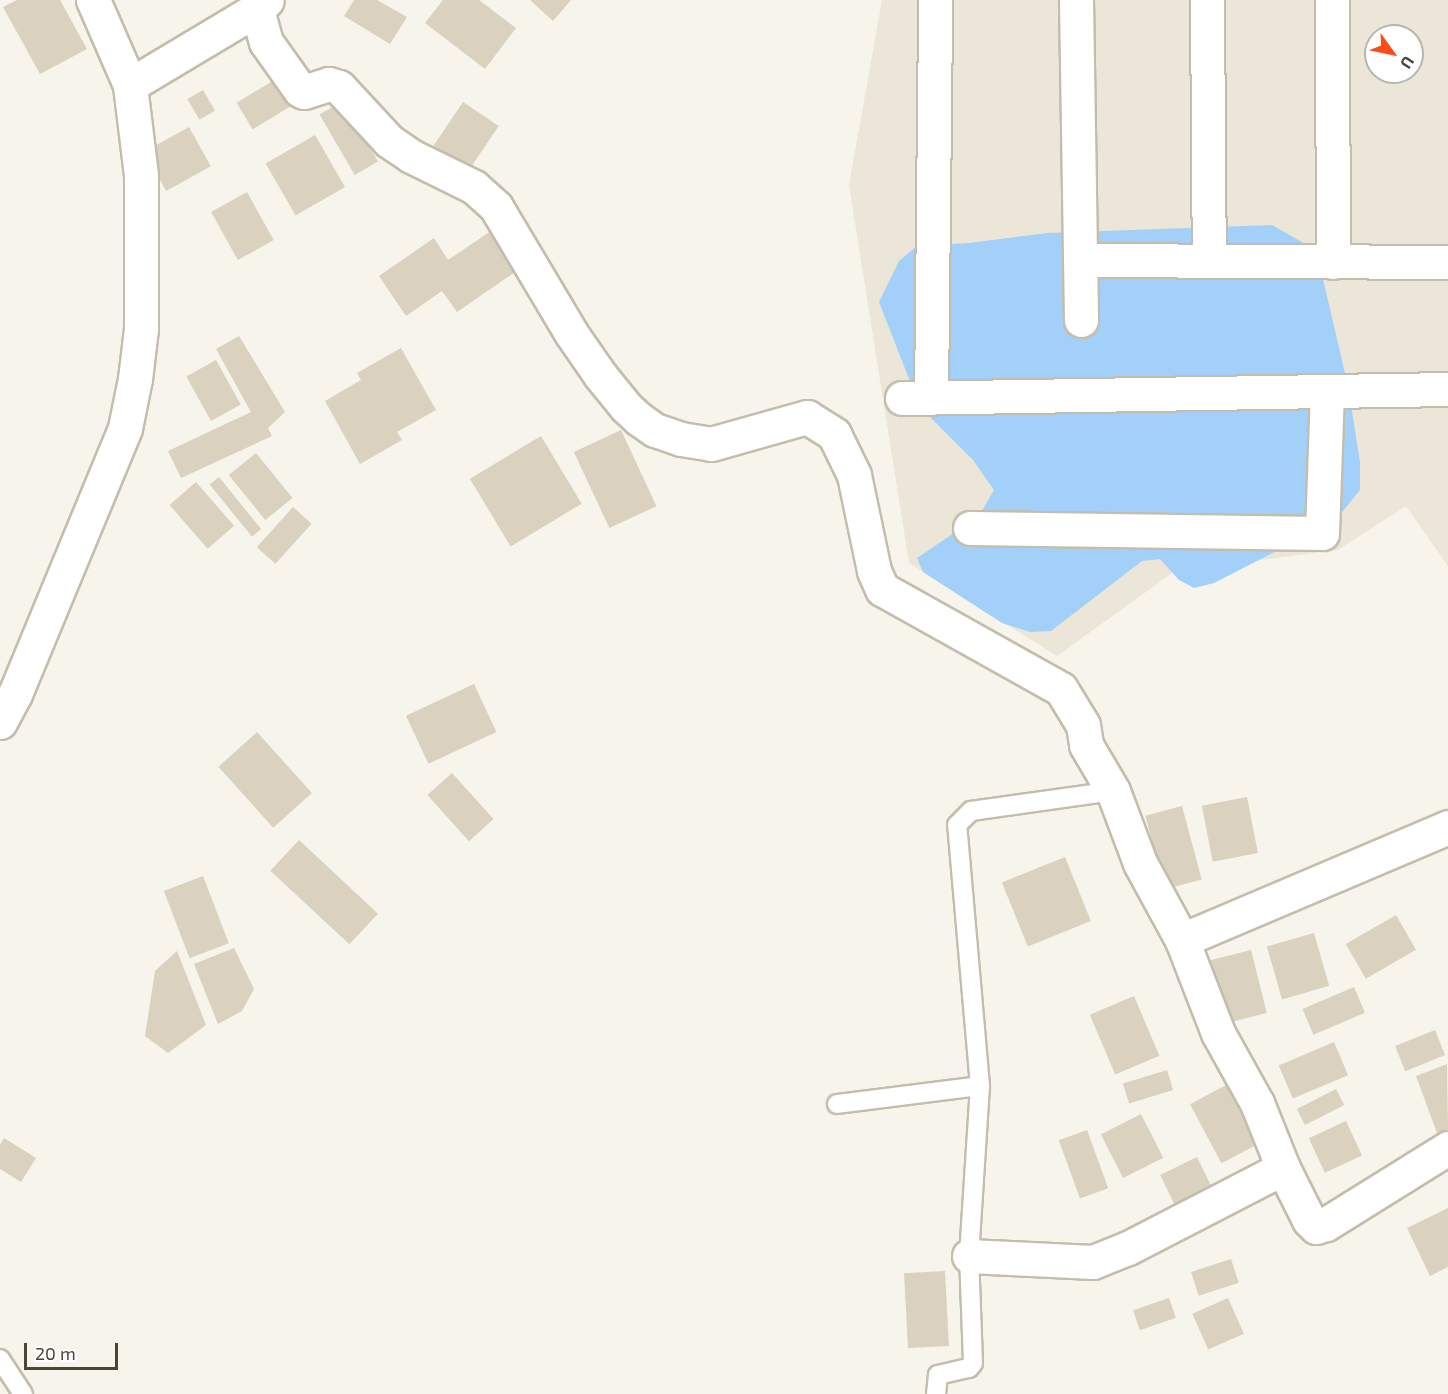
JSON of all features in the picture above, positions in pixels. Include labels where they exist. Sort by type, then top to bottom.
[{"type":"street","points":[[0,722],[15,694],[125,428],[134,389],[141,328],[141,175],[130,85],[93,0]]},
{"type":"street","points":[[928,398],[935,0]]},
{"type":"street","points":[[928,398],[956,0]]},
{"type":"street","points":[[1076,0],[1081,320]]},
{"type":"street","points":[[1207,0],[1209,261]]},
{"type":"street","points":[[1332,0],[1332,262]]},
{"type":"street","points":[[130,85],[262,4],[266,42],[300,90],[304,92],[329,84],[339,87],[389,141],[411,156],[474,187],[496,207],[576,341],[600,375],[639,419],[655,430],[681,439],[711,444],[807,417],[834,434],[854,475],[874,571],[882,589],[1061,689],[1083,725],[1086,745],[1113,791],[1140,863],[1182,940],[1218,1033],[1257,1103],[1283,1168],[1309,1220],[1316,1227],[1326,1224],[1448,1148]]},
{"type":"street","points":[[1080,260],[1448,262]]},
{"type":"street","points":[[928,398],[1448,389]]},
{"type":"street","points":[[970,528],[1322,533],[1327,391]]},
{"type":"street","points":[[1182,940],[1448,827]]},
{"type":"street","points":[[969,1256],[1093,1262],[1128,1248],[1283,1168]]},
{"type":"lane","points":[[936,1394],[938,1375],[969,1368],[973,1363],[969,1256],[980,1086],[957,825],[971,811],[1113,791]]},
{"type":"lane","points":[[837,1104],[980,1086]]},
{"type":"lane","points":[[0,1359],[23,1394]]},
{"type":"shaded area","points":[[882,0],[1448,0],[1448,566],[1406,506],[1338,550],[1175,571],[1057,656],[909,563],[849,185]]},
{"type":"water","points":[[1272,225],[1309,246],[1323,279],[1348,386],[1360,462],[1360,490],[1335,521],[1214,583],[1194,588],[1179,580],[1160,559],[1142,561],[1051,631],[1030,632],[1002,623],[923,572],[917,558],[979,516],[994,490],[973,460],[920,407],[879,302],[899,261],[917,246],[969,243],[1047,233]]},
{"type":"building","points":[[17,0],[60,0],[87,49],[40,74],[3,7]]},
{"type":"building","points":[[354,0],[377,0],[407,17],[390,44],[344,16]]},
{"type":"building","points":[[443,0],[479,0],[516,28],[485,69],[425,23]]},
{"type":"building","points":[[530,0],[571,0],[553,21]]},
{"type":"building","points":[[276,79],[292,106],[253,129],[237,103]]},
{"type":"building","points":[[203,90],[215,111],[199,120],[187,99]]},
{"type":"building","points":[[343,101],[378,162],[355,175],[320,114]]},
{"type":"building","points":[[463,102],[499,126],[467,172],[432,148]]},
{"type":"building","points":[[189,127],[211,166],[166,191],[144,152]]},
{"type":"building","points":[[315,135],[345,187],[296,215],[266,164]]},
{"type":"building","points":[[247,192],[274,240],[238,260],[211,212]]},
{"type":"building","points":[[491,231],[518,270],[457,312],[442,291],[406,316],[379,276],[434,238],[448,260]]},
{"type":"building","points":[[239,336],[285,412],[268,428],[272,436],[181,478],[168,451],[251,412],[216,349]]},
{"type":"building","points":[[401,348],[436,410],[397,432],[402,440],[360,464],[325,401],[361,380],[357,373]]},
{"type":"building","points":[[216,360],[241,405],[211,421],[186,376]]},
{"type":"building","points":[[621,430],[656,506],[609,528],[574,452]]},
{"type":"building","points":[[541,436],[582,504],[511,546],[470,479]]},
{"type":"building","points":[[256,453],[293,498],[265,520],[229,475]]},
{"type":"building","points":[[219,477],[261,529],[252,537],[210,485]]},
{"type":"building","points":[[196,482],[234,526],[208,549],[170,505]]},
{"type":"building","points":[[293,507],[312,524],[275,564],[257,547]]},
{"type":"building","points":[[474,684],[496,732],[428,764],[406,716]]},
{"type":"building","points":[[257,732],[312,793],[273,828],[218,767]]},
{"type":"building","points":[[452,773],[493,819],[469,841],[427,795]]},
{"type":"building","points":[[1247,797],[1258,853],[1213,862],[1202,806]]},
{"type":"building","points":[[1182,806],[1202,879],[1165,889],[1145,816]]},
{"type":"building","points":[[299,840],[378,914],[349,944],[270,871]]},
{"type":"building","points":[[1065,857],[1091,921],[1028,946],[1002,882]]},
{"type":"building","points":[[203,876],[229,943],[190,958],[164,891]]},
{"type":"building","points":[[1396,915],[1416,950],[1366,979],[1346,944]]},
{"type":"building","points":[[1314,933],[1329,986],[1282,999],[1267,947]]},
{"type":"building","points":[[234,948],[254,989],[242,1011],[218,1024],[194,964]]},
{"type":"building","points":[[1251,950],[1267,1013],[1222,1024],[1206,961]]},
{"type":"building","points":[[177,951],[206,1025],[168,1053],[145,1036],[155,971]]},
{"type":"building","points":[[1354,987],[1365,1013],[1313,1035],[1302,1009]]},
{"type":"building","points":[[1134,996],[1159,1056],[1115,1075],[1090,1015]]},
{"type":"building","points":[[1435,1030],[1445,1055],[1405,1071],[1395,1046]]},
{"type":"building","points":[[1334,1042],[1348,1075],[1293,1099],[1279,1065]]},
{"type":"building","points":[[1447,1064],[1448,1129],[1437,1133],[1416,1076]]},
{"type":"building","points":[[1167,1070],[1173,1090],[1129,1104],[1123,1083]]},
{"type":"building","points":[[1228,1084],[1259,1143],[1221,1163],[1190,1104]]},
{"type":"building","points":[[1336,1089],[1344,1105],[1305,1125],[1297,1109]]},
{"type":"building","points":[[1141,1114],[1163,1158],[1123,1178],[1101,1134]]},
{"type":"building","points":[[1346,1121],[1362,1155],[1325,1173],[1309,1138]]},
{"type":"building","points":[[1087,1130],[1108,1188],[1080,1199],[1059,1140]]},
{"type":"building","points":[[4,1138],[36,1158],[21,1182],[0,1169],[0,1145]]},
{"type":"building","points":[[1197,1157],[1214,1192],[1177,1210],[1160,1175]]},
{"type":"building","points":[[1448,1208],[1448,1267],[1430,1276],[1407,1228]]},
{"type":"building","points":[[1231,1259],[1239,1283],[1199,1296],[1191,1272]]},
{"type":"building","points":[[945,1271],[949,1346],[908,1348],[904,1273]]},
{"type":"building","points":[[1169,1298],[1176,1318],[1140,1330],[1133,1310]]},
{"type":"building","points":[[1228,1298],[1244,1334],[1208,1349],[1192,1314]]}]
